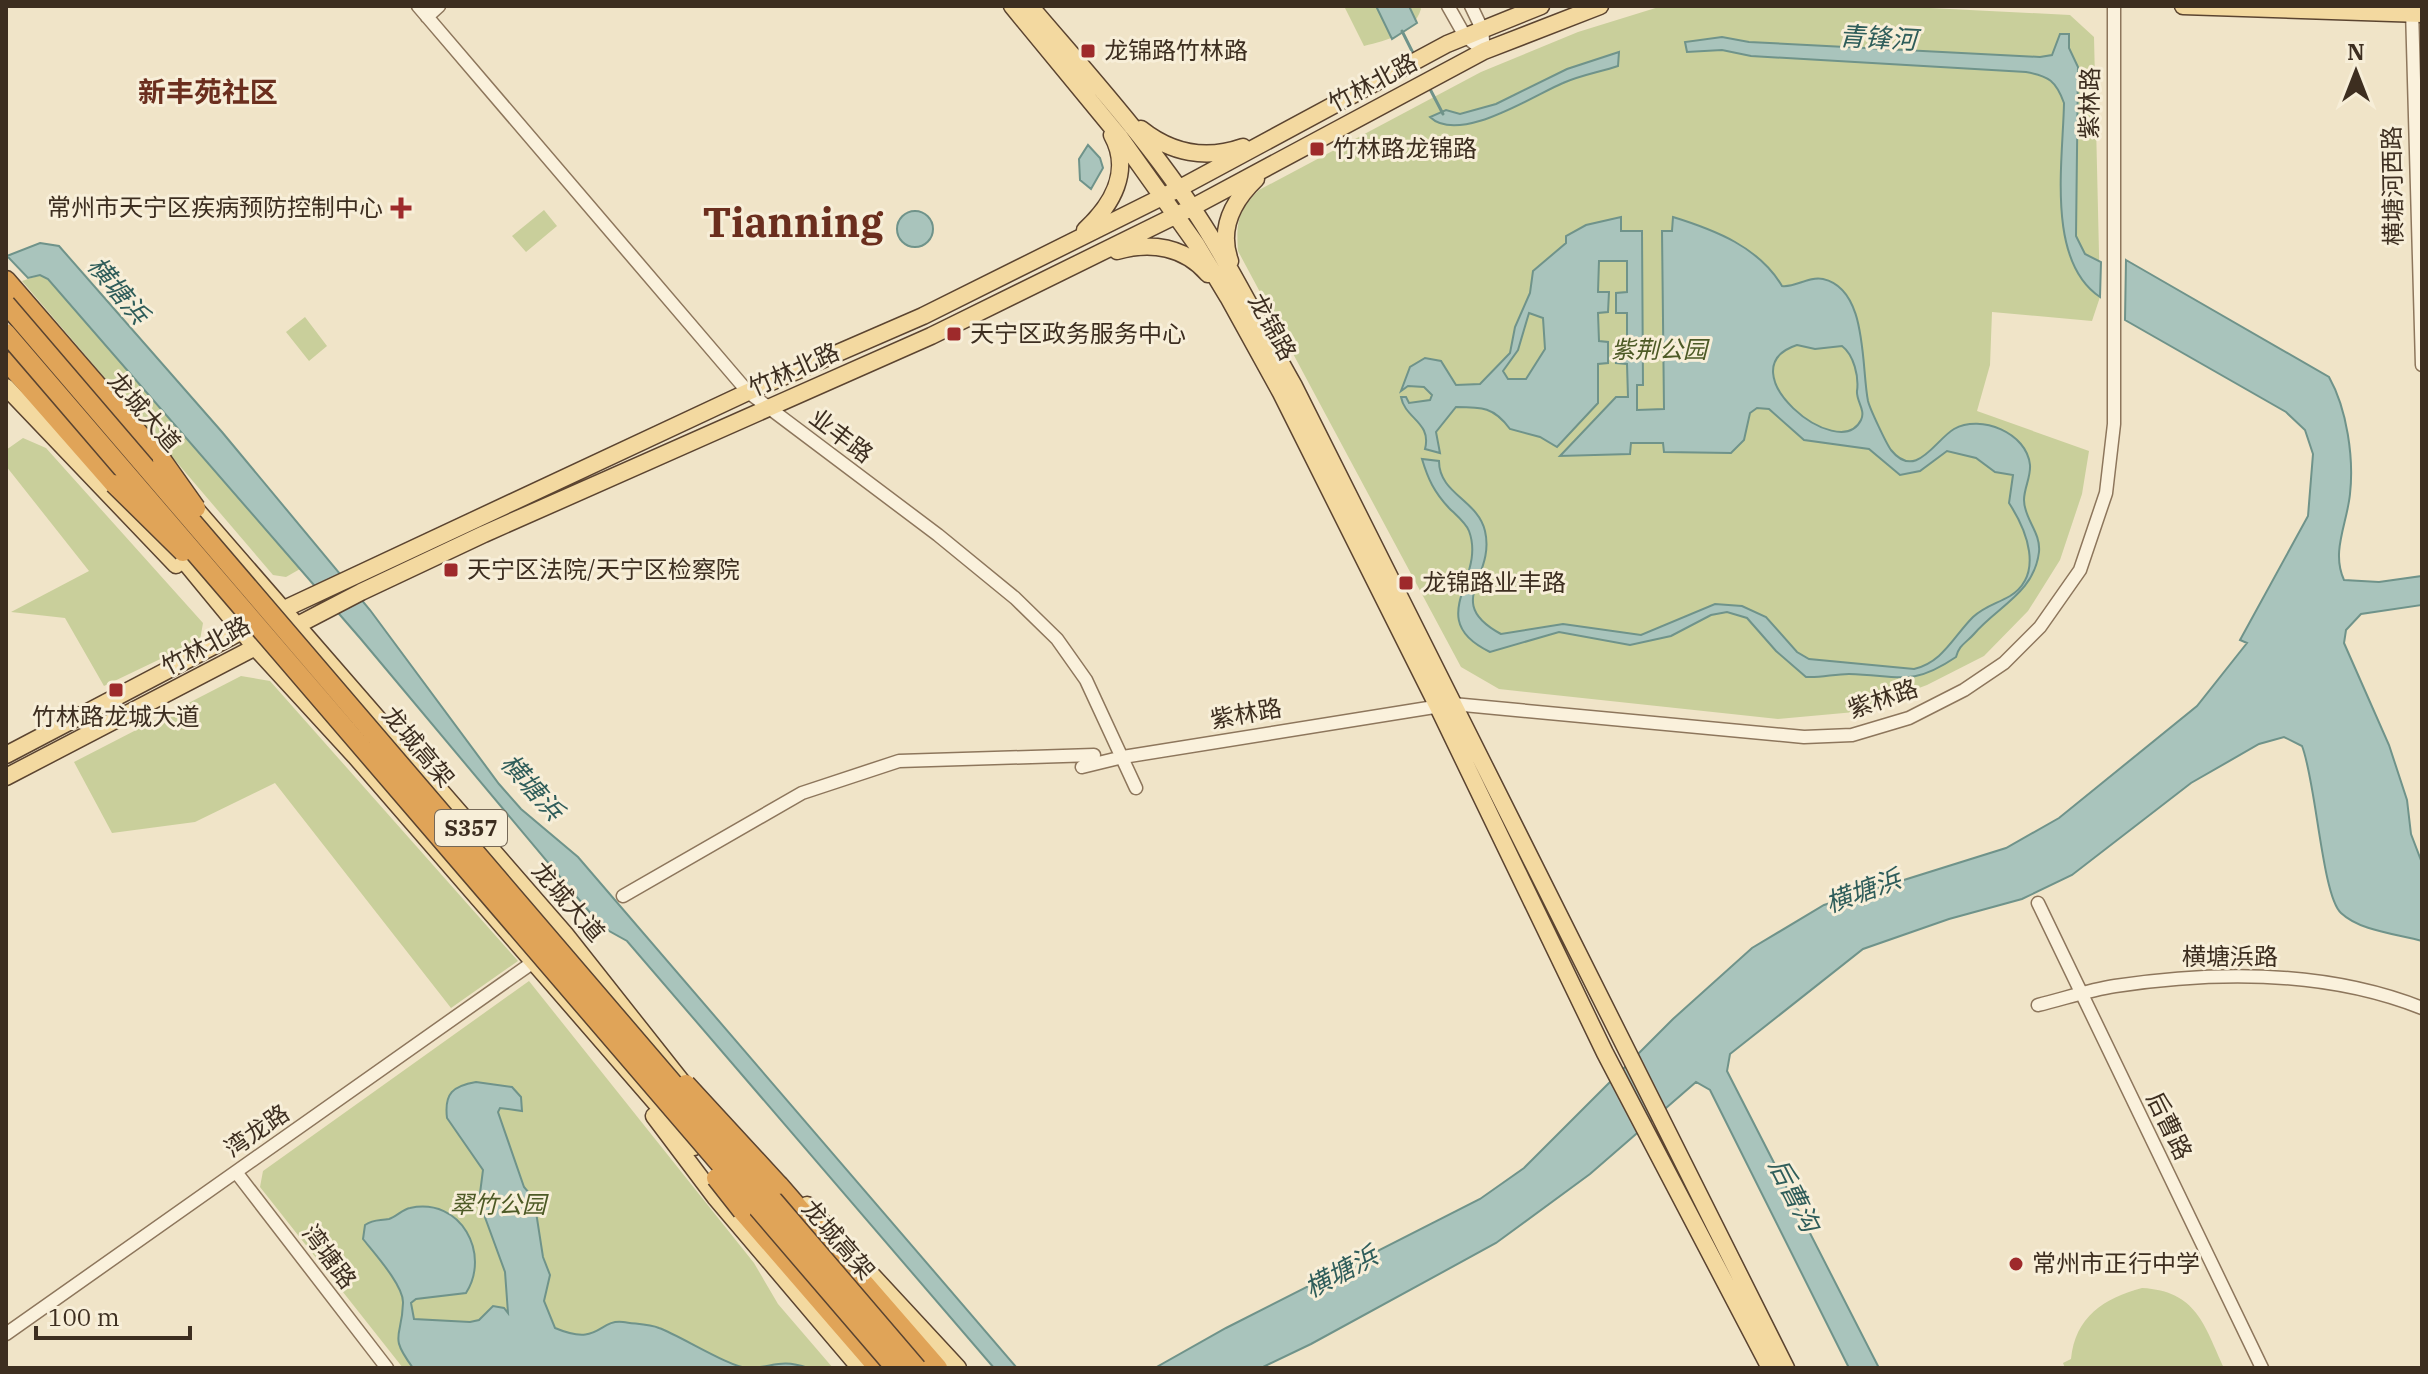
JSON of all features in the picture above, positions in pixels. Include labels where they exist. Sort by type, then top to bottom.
[{"type":"highway","points":[[6,280],[162,460],[261,598]]},
{"type":"highway","name":"龙城高架","points":[[6,304],[261,598],[586,1006],[917,1368]]},
{"type":"highway","name":"龙城高架","points":[[6,333],[895,1368]]},
{"type":"highway","points":[[6,361],[114,484],[172,542],[231,592]]},
{"type":"highway","points":[[586,1006],[742,1211],[878,1368]]},
{"type":"highway","points":[[586,1006],[716,1114],[938,1368]]},
{"type":"main road","name":"龙锦路","points":[[1012,6],[1093,102],[1162,197],[1184,212]]},
{"type":"main road","name":"龙锦路","points":[[1030,6],[1119,110],[1178,189],[1184,212],[1294,386],[1445,705]]},
{"type":"main road","name":"竹林北路","points":[[6,755],[282,610],[748,392],[923,316],[1178,189],[1401,67],[1465,36],[1541,6]]},
{"type":"main road","name":"竹林北路","points":[[6,777],[361,592],[931,336],[1184,212],[1484,51],[1600,6]]},
{"type":"main road","points":[[2183,6],[2415,11]]},
{"type":"main road","points":[[1067,244],[1104,212],[1117,189],[1117,144],[1093,102]]},
{"type":"main road","points":[[1119,110],[1161,145],[1194,154],[1232,150],[1285,131]]},
{"type":"main road","points":[[1236,297],[1226,249],[1226,226],[1237,200],[1272,165]]},
{"type":"main road","points":[[1077,264],[1130,247],[1160,246],[1183,252],[1236,297]]},
{"type":"main road","points":[[6,270],[166,455],[282,610]]},
{"type":"main road","name":"龙城大道","points":[[6,291],[565,934],[645,1032],[708,1117],[929,1368]]},
{"type":"main road","name":"S357","points":[[6,346],[255,647],[355,756],[532,963],[586,1006],[887,1368]]},
{"type":"main road","points":[[6,387],[243,632]]},
{"type":"main road","points":[[1445,705],[1786,1368]]},
{"type":"main road","points":[[1445,705],[1605,1053],[1770,1368]]},
{"type":"main road","points":[[586,1006],[715,1197],[860,1368]]},
{"type":"main road","points":[[645,1032],[958,1368]]},
{"type":"street","name":"业丰路","points":[[418,6],[748,392],[938,535],[1015,598],[1057,639],[1086,680],[1136,788]]},
{"type":"street","points":[[427,17],[439,6]]},
{"type":"street","points":[[1448,6],[1465,36],[1484,51]]},
{"type":"street","points":[[1471,6],[1482,29],[1484,51]]},
{"type":"street","name":"紫林路","points":[[1082,767],[1123,757],[1445,705],[1695,730],[1804,737],[1852,735],[1909,718],[1964,690],[2004,663],[2040,627],[2080,570],[2106,493],[2112,448],[2114,6]]},
{"type":"street","name":"横塘河西路","points":[[2415,11],[2422,365]]},
{"type":"street","points":[[623,896],[802,793],[899,761],[1094,755]]},
{"type":"street","name":"后曹路","points":[[2038,903],[2262,1368]]},
{"type":"street","name":"湾龙路","points":[[6,1334],[532,963]]},
{"type":"street","name":"横塘浜路","points":[[2038,1005],[2110,987],[2238,976],[2302,980],[2403,1001],[2422,1008]]},
{"type":"street","name":"湾塘路","points":[[236,1172],[387,1368]]},
{"type":"green space","points":[[1344,6],[1420,6],[1421,9],[1406,30],[1364,46]]},
{"type":"green space","name":"紫荆公园","points":[[1662,6],[1891,6],[2070,15],[2094,37],[2100,297],[2092,321],[1992,312],[1990,365],[1977,411],[2089,451],[2082,494],[2060,560],[2028,611],[1984,656],[1927,685],[1855,712],[1778,719],[1499,689],[1461,667],[1238,251],[1240,217],[1259,190],[1481,72],[1578,32]]},
{"type":"green space","points":[[544,210],[557,226],[526,252],[512,236]]},
{"type":"green space","points":[[40,275],[48,278],[300,569],[286,577],[273,575],[22,281]]},
{"type":"green space","points":[[305,317],[327,346],[309,361],[286,332]]},
{"type":"green space","points":[[23,438],[46,448],[203,623],[200,640],[104,686],[65,618],[11,612],[89,571],[6,466],[6,450]]},
{"type":"green space","points":[[241,676],[270,681],[518,961],[451,1008],[275,783],[195,822],[112,833],[74,762]]},
{"type":"green space","name":"翠竹公园","points":[[529,981],[754,1263],[778,1304],[833,1368],[403,1368],[260,1187],[263,1171]]},
{"type":"green space","points":[[2142,1288],[2175,1296],[2187,1303],[2204,1325],[2224,1368],[2065,1368],[2063,1363],[2071,1359],[2078,1332],[2085,1321],[2115,1297]]},
{"type":"water","points":[[1376,6],[1409,6],[1417,23],[1392,39]]},
{"type":"water","points":[[2060,34],[2069,34],[2069,48],[2078,67],[2076,236],[2085,254],[2101,262],[2100,297],[2083,281],[2071,260],[2061,208],[2064,103],[2058,89],[2046,78],[2026,72],[1751,56],[1722,50],[1687,52],[1685,42],[1722,37],[1749,42],[2040,57],[2052,55]]},
{"type":"water","points":[[1619,52],[1618,66],[1570,80],[1477,122],[1443,124],[1430,117],[1446,110],[1460,114],[1496,104],[1567,69]]},
{"type":"water","points":[[1088,145],[1100,158],[1103,168],[1091,189],[1080,180],[1079,159]]},
{"type":"water","points":[[915,211],[928,216],[933,229],[928,242],[915,247],[902,242],[897,229],[902,216]]},
{"type":"water","points":[[1621,217],[1621,231],[1642,231],[1643,385],[1637,385],[1637,410],[1664,409],[1662,231],[1672,231],[1673,217],[1720,234],[1748,250],[1782,286],[1823,279],[1838,286],[1848,297],[1860,331],[1869,405],[1891,450],[1900,458],[1917,460],[1947,434],[1965,425],[1989,425],[2001,429],[2021,444],[2030,465],[2024,500],[2039,545],[2036,566],[2023,589],[1963,644],[1956,657],[1927,673],[1904,678],[1849,674],[1806,677],[1776,651],[1747,618],[1727,612],[1711,615],[1671,636],[1630,645],[1559,632],[1490,652],[1470,639],[1461,626],[1458,612],[1470,566],[1472,549],[1469,531],[1435,491],[1422,459],[1439,461],[1445,482],[1481,520],[1486,548],[1473,600],[1475,611],[1484,622],[1501,634],[1563,624],[1641,635],[1715,604],[1742,606],[1766,617],[1797,652],[1809,659],[1914,669],[1933,661],[1973,617],[2010,596],[2021,587],[2027,576],[2030,564],[2026,538],[2009,503],[2013,475],[1995,472],[1976,458],[1947,451],[1920,471],[1900,475],[1869,449],[1804,440],[1769,409],[1757,408],[1750,413],[1744,440],[1731,453],[1664,452],[1663,443],[1631,443],[1630,454],[1560,456],[1616,397],[1628,397],[1627,364],[1616,363],[1616,342],[1627,341],[1627,313],[1616,313],[1616,293],[1627,292],[1627,261],[1599,261],[1598,292],[1609,292],[1608,312],[1598,313],[1599,341],[1608,342],[1608,363],[1598,364],[1598,403],[1557,447],[1540,437],[1510,429],[1493,412],[1456,407],[1436,432],[1440,453],[1425,449],[1422,426],[1407,411],[1401,397],[1406,397],[1409,403],[1430,400],[1432,395],[1424,387],[1408,386],[1401,391],[1410,367],[1425,358],[1441,361],[1456,385],[1480,384],[1510,353],[1515,327],[1530,293],[1533,271],[1566,243],[1566,236],[1586,225]],"holes":[[[1529,313],[1543,318],[1545,349],[1526,379],[1508,379],[1503,371],[1518,350]],[[1797,345],[1815,349],[1842,346],[1850,355],[1862,413],[1861,420],[1849,431],[1831,431],[1812,422],[1793,408],[1779,391],[1773,373],[1778,357]]]},
{"type":"water","points":[[40,243],[59,246],[222,432],[370,610],[499,784],[521,809],[578,857],[1017,1368],[994,1368],[627,941],[602,927],[360,638],[48,279],[40,275],[28,278],[7,256]]},
{"type":"water","name":"横塘浜","points":[[2126,260],[2329,377],[2345,419],[2350,450],[2350,494],[2339,548],[2344,580],[2379,582],[2422,576],[2422,605],[2361,614],[2346,630],[2344,643],[2389,745],[2407,800],[2411,834],[2422,863],[2422,941],[2368,928],[2341,913],[2329,885],[2302,746],[2284,737],[2259,744],[2191,783],[2072,875],[2022,899],[1949,919],[1863,949],[1730,1054],[1727,1071],[1879,1368],[1849,1368],[1710,1090],[1696,1082],[1590,1174],[1496,1243],[1311,1344],[1261,1368],[1155,1368],[1226,1328],[1480,1199],[1524,1168],[1673,1019],[1752,948],[1824,905],[2006,848],[2059,818],[2197,706],[2247,643],[2240,640],[2308,516],[2313,454],[2305,430],[2286,412],[2125,320]]},
{"type":"water","points":[[476,1082],[512,1087],[521,1097],[522,1111],[500,1108],[498,1112],[524,1187],[534,1199],[543,1257],[550,1275],[544,1301],[555,1328],[581,1335],[615,1322],[651,1326],[730,1363],[748,1368],[413,1368],[401,1349],[398,1336],[402,1296],[388,1270],[363,1239],[368,1223],[389,1219],[407,1209],[428,1207],[444,1211],[457,1220],[473,1246],[473,1278],[466,1293],[416,1299],[411,1303],[414,1319],[470,1322],[479,1320],[493,1306],[504,1308],[508,1313],[505,1272],[479,1201],[483,1170],[447,1118],[447,1102],[452,1092]]},
{"type":"water","points":[[783,1364],[808,1368],[757,1368]]},
{"type":"waterway","name":"青锋河","points":[[1402,31],[1415,57]]},
{"type":"waterway","name":"青锋河","points":[[1430,89],[1443,114]]},
{"type":"place","name":"龙锦路竹林路","points":[[1088,51]]},
{"type":"place","name":"竹林路龙锦路","points":[[1317,149]]},
{"type":"place","name":"常州市天宁区疾病预防控制中心","points":[[401,208]]},
{"type":"place","name":"天宁区政务服务中心","points":[[954,334]]},
{"type":"place","name":"天宁区法院/天宁区检察院","points":[[451,570]]},
{"type":"place","name":"龙锦路业丰路","points":[[1406,583]]},
{"type":"place","name":"竹林路龙城大道","points":[[116,690]]},
{"type":"place","name":"常州市正行中学","points":[[2016,1264]]},
{"type":"district","name":"新丰苑社区","points":[[208,92]]},
{"type":"district","name":"Tianning","points":[[793,223]]},
{"type":"water label","name":"后曹沟","points":[[1794,1195]]}]
